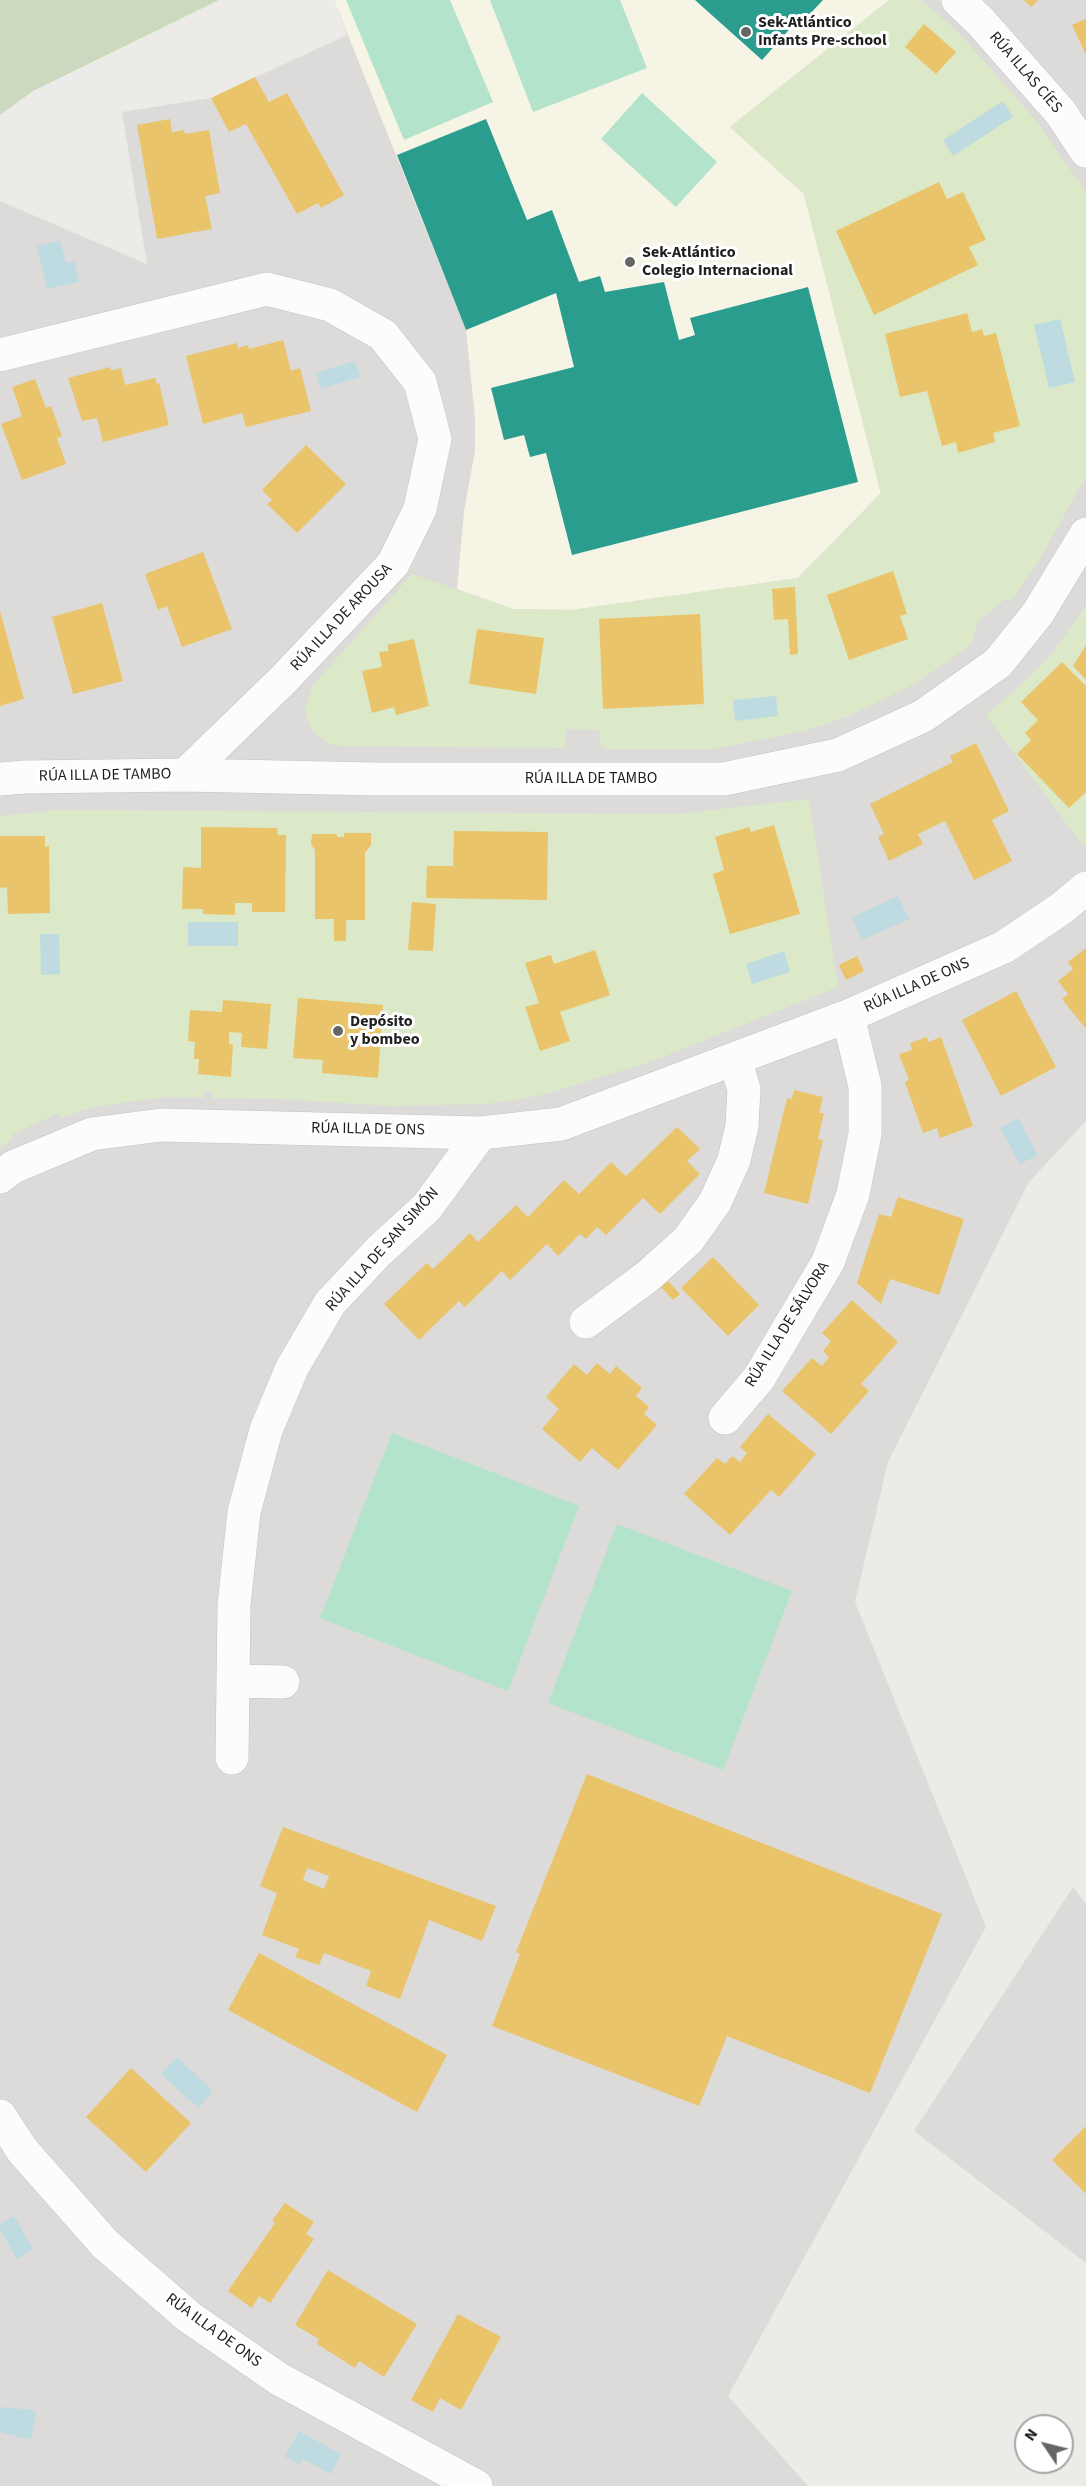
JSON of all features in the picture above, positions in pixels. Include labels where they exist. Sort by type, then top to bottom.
[{"type":"street","name":"RÚA ILLAS CÍES","points":[[958,0],[980,21],[1061,113],[1086,151]]},
{"type":"street","name":"RÚA ILLA DE AROUSA","points":[[0,355],[267,289],[330,304],[382,334],[420,382],[435,439],[420,509],[393,564],[283,680],[185,775]]},
{"type":"street","name":"RÚA ILLA DE TAMBO","points":[[0,779],[185,775],[375,779],[724,779],[838,755],[923,716],[998,663],[1038,613],[1086,534]]},
{"type":"street","name":"RÚA ILLA DE ONS","points":[[0,1178],[13,1167],[92,1134],[161,1125],[481,1133],[561,1124],[848,1016],[1004,947],[1062,908],[1086,888]]},
{"type":"street","name":"RÚA ILLA DE SÁLVORA","points":[[725,1418],[759,1378],[828,1262],[853,1194],[865,1134],[865,1086],[848,1016]]},
{"type":"street","points":[[586,1322],[648,1276],[688,1240],[715,1202],[734,1160],[742,1126],[744,1089],[735,1060]]},
{"type":"street","name":"RÚA ILLA DE SAN SIMÓN","points":[[232,1758],[234,1605],[244,1512],[266,1430],[292,1368],[330,1303],[379,1251],[426,1207],[481,1133]]},
{"type":"street","points":[[233,1681],[284,1682]]},
{"type":"street","name":"RÚA ILLA DE ONS","points":[[0,2116],[22,2150],[105,2244],[189,2317],[279,2379],[476,2486]]},
{"type":"shaded area","points":[[334,0],[1086,0],[1086,1121],[1029,1182],[888,1462],[855,1602],[986,1927],[728,2396],[808,2486],[0,2486],[0,201],[147,264],[122,112],[211,98],[347,35]]},
{"type":"shaded area","name":"Sek-Atlántico Colegio Internacional","points":[[334,0],[889,0],[730,127],[804,194],[881,493],[798,578],[572,610],[513,609],[457,589],[464,511],[475,451],[475,418],[466,330]]},
{"type":"shaded area","points":[[1073,1887],[1086,1904],[1086,2263],[914,2131]]},
{"type":"green space","points":[[0,0],[219,0],[33,91],[0,115]]},
{"type":"green space","points":[[346,0],[450,0],[493,102],[404,140]]},
{"type":"green space","points":[[490,0],[620,0],[647,68],[533,112]]},
{"type":"green space","points":[[889,0],[921,0],[957,31],[1034,118],[1086,192],[1086,476],[1037,564],[1011,601],[1005,599],[978,622],[971,644],[916,683],[851,715],[804,731],[713,749],[605,749],[600,744],[600,730],[566,729],[565,748],[341,746],[330,744],[321,738],[313,731],[305,706],[313,685],[412,574],[513,609],[572,610],[798,578],[881,494],[804,194],[730,127]]},
{"type":"green space","points":[[642,93],[717,162],[676,207],[601,139]]},
{"type":"green space","points":[[1086,606],[1086,844],[1083,846],[986,715],[1050,656]]},
{"type":"green space","points":[[809,799],[838,987],[650,1062],[522,1099],[485,1104],[391,1106],[278,1099],[212,1098],[212,1091],[204,1090],[203,1098],[168,1097],[127,1102],[89,1108],[62,1118],[58,1113],[11,1135],[13,1139],[0,1147],[0,816],[57,810],[677,814]]},
{"type":"green space","points":[[392,1433],[579,1506],[508,1691],[320,1618]]},
{"type":"green space","points":[[617,1524],[792,1591],[723,1770],[548,1703]]},
{"type":"water","points":[[1003,101],[1013,117],[953,156],[943,140]]},
{"type":"water","points":[[60,240],[66,263],[74,261],[79,282],[47,289],[37,246]]},
{"type":"water","points":[[1060,319],[1075,382],[1049,388],[1034,325]]},
{"type":"water","points":[[355,361],[360,377],[321,389],[316,373]]},
{"type":"water","points":[[776,696],[778,716],[735,721],[733,700]]},
{"type":"water","points":[[898,896],[909,919],[862,940],[852,917]]},
{"type":"water","points":[[188,922],[238,922],[238,946],[188,946]]},
{"type":"water","points":[[40,934],[59,934],[60,974],[41,975]]},
{"type":"water","points":[[784,951],[790,972],[752,984],[746,964]]},
{"type":"water","points":[[1018,1118],[1038,1155],[1020,1164],[1000,1128]]},
{"type":"water","points":[[177,2057],[213,2091],[198,2108],[161,2074]]},
{"type":"water","points":[[14,2216],[33,2249],[17,2259],[0,2229],[0,2224]]},
{"type":"water","points":[[0,2407],[33,2410],[36,2413],[32,2437],[27,2439],[0,2432]]},
{"type":"water","points":[[299,2431],[341,2454],[331,2474],[303,2459],[299,2464],[285,2457]]},
{"type":"building: Viviendas","points":[[1024,0],[1038,0],[1031,7]]},
{"type":"building: Viviendas","points":[[1086,19],[1086,55],[1072,25]]},
{"type":"building: Viviendas","points":[[924,24],[956,52],[936,74],[905,47]]},
{"type":"building: Viviendas","points":[[255,77],[269,102],[287,93],[344,195],[321,208],[318,203],[297,214],[246,124],[229,132],[211,98]]},
{"type":"building: Viviendas","points":[[170,119],[172,132],[184,130],[185,134],[209,130],[220,193],[205,196],[212,229],[157,239],[137,125]]},
{"type":"building: Viviendas","points":[[939,182],[947,199],[963,192],[986,240],[969,247],[978,265],[874,315],[836,231]]},
{"type":"building: Viviendas","points":[[967,313],[972,332],[982,329],[984,336],[996,333],[1020,426],[993,433],[995,442],[958,453],[956,442],[942,446],[927,391],[900,397],[885,334]]},
{"type":"building: Viviendas","points":[[283,340],[291,371],[300,368],[311,411],[246,427],[242,413],[203,424],[186,356],[237,343],[238,348],[248,345],[249,349]]},
{"type":"building: Viviendas","points":[[110,367],[111,371],[121,368],[125,385],[155,378],[157,384],[159,383],[169,425],[103,442],[97,418],[82,421],[68,378]]},
{"type":"building: Viviendas","points":[[35,379],[46,408],[51,406],[62,436],[57,438],[66,464],[22,480],[1,424],[22,416],[12,387]]},
{"type":"building: Viviendas","points":[[306,445],[346,484],[297,533],[267,504],[272,500],[262,490]]},
{"type":"building: Viviendas","points":[[203,552],[232,629],[182,647],[167,606],[158,610],[145,574]]},
{"type":"building: Viviendas","points":[[893,571],[907,614],[900,616],[908,639],[849,660],[827,595]]},
{"type":"building: Viviendas","points":[[795,587],[798,654],[790,655],[788,619],[774,620],[772,589]]},
{"type":"building: Viviendas","points":[[102,603],[123,681],[73,694],[52,617]]},
{"type":"building: Viviendas","points":[[0,611],[24,699],[0,706]]},
{"type":"building: Viviendas","points":[[700,614],[704,704],[603,709],[599,619]]},
{"type":"building: Viviendas","points":[[477,629],[544,638],[536,694],[469,684]]},
{"type":"building: Viviendas","points":[[414,639],[429,706],[396,715],[394,707],[372,713],[362,671],[382,667],[379,652],[389,651],[387,645]]},
{"type":"building: Viviendas","points":[[1086,645],[1086,680],[1073,666]]},
{"type":"building: Viviendas","points":[[1062,662],[1086,686],[1086,792],[1069,808],[1017,754],[1031,740],[1025,733],[1038,720],[1021,702]]},
{"type":"building: Viviendas","points":[[976,743],[1009,811],[992,820],[1012,861],[974,880],[945,821],[918,834],[923,844],[889,861],[878,837],[884,834],[870,804],[953,762],[950,756]]},
{"type":"building: Viviendas","points":[[774,825],[800,914],[730,934],[713,874],[724,870],[715,837],[749,827],[751,832]]},
{"type":"building: Viviendas","points":[[201,827],[277,828],[278,835],[286,835],[285,912],[252,912],[252,903],[235,903],[235,915],[203,914],[203,909],[182,909],[183,867],[201,868]]},
{"type":"building: Viviendas","points":[[454,831],[548,832],[547,900],[426,898],[427,866],[453,866]]},
{"type":"building: Viviendas","points":[[344,833],[371,833],[371,845],[365,853],[365,920],[346,920],[346,941],[334,941],[334,919],[315,919],[315,850],[311,844],[312,834],[337,834],[337,837],[344,837]]},
{"type":"building: Viviendas","points":[[0,836],[45,836],[45,847],[49,846],[50,913],[8,914],[7,887],[0,888]]},
{"type":"building: Viviendas","points":[[412,902],[436,904],[433,951],[408,950]]},
{"type":"building: Viviendas","points":[[1086,948],[1086,1029],[1062,999],[1068,994],[1058,981],[1073,969],[1068,962]]},
{"type":"building: Viviendas","points":[[595,950],[610,995],[560,1012],[570,1041],[540,1051],[525,1007],[539,1003],[525,963],[551,955],[554,964]]},
{"type":"building: Viviendas","points":[[857,956],[864,971],[846,980],[839,965]]},
{"type":"building: Viviendas","points":[[1016,991],[1056,1067],[1001,1096],[962,1020]]},
{"type":"building: Viviendas","name":"Depósito y bombeo","points":[[298,998],[383,1005],[378,1078],[322,1073],[323,1060],[293,1058]]},
{"type":"building: Viviendas","points":[[223,1000],[271,1004],[267,1049],[241,1047],[242,1033],[229,1032],[229,1044],[233,1045],[231,1077],[198,1074],[199,1059],[194,1059],[195,1042],[188,1041],[190,1010],[222,1012]]},
{"type":"building: Viviendas","points":[[927,1037],[928,1042],[941,1037],[973,1126],[940,1138],[937,1128],[923,1133],[905,1082],[909,1080],[899,1054],[912,1050],[910,1043]]},
{"type":"building: Viviendas","points":[[794,1090],[823,1097],[819,1113],[824,1113],[818,1139],[823,1140],[808,1204],[764,1193],[787,1098],[792,1099]]},
{"type":"building: Viviendas","points":[[677,1127],[700,1149],[687,1161],[700,1174],[660,1214],[643,1198],[606,1235],[597,1227],[586,1239],[580,1234],[558,1256],[547,1244],[510,1280],[502,1271],[465,1307],[459,1301],[419,1340],[384,1304],[427,1263],[433,1269],[470,1233],[478,1242],[516,1205],[528,1217],[564,1180],[579,1194],[611,1162],[626,1176]]},
{"type":"building: Viviendas","points":[[898,1197],[964,1219],[939,1295],[890,1279],[881,1304],[857,1283],[879,1214],[891,1217]]},
{"type":"building: Viviendas","points":[[713,1257],[759,1305],[728,1336],[681,1288]]},
{"type":"building: Viviendas","points":[[667,1280],[680,1294],[673,1300],[660,1286]]},
{"type":"building: Viviendas","points":[[852,1300],[898,1342],[861,1384],[869,1391],[831,1434],[782,1391],[812,1358],[822,1366],[829,1357],[823,1351],[831,1341],[822,1333]]},
{"type":"building: Viviendas","points":[[597,1363],[610,1374],[616,1366],[642,1388],[636,1396],[649,1407],[644,1414],[657,1425],[618,1470],[592,1448],[580,1462],[542,1429],[559,1409],[546,1397],[574,1364],[587,1375]]},
{"type":"building: Viviendas","points":[[768,1414],[816,1454],[779,1497],[771,1490],[730,1535],[684,1494],[717,1458],[725,1464],[732,1456],[740,1462],[747,1453],[740,1447]]},
{"type":"building: Viviendas","points":[[587,1774],[942,1914],[870,2093],[727,2036],[699,2106],[492,2026],[520,1954],[516,1952]]},
{"type":"building: Viviendas","points":[[283,1827],[496,1906],[482,1941],[429,1920],[400,1999],[366,1986],[371,1971],[324,1953],[319,1965],[295,1957],[299,1949],[262,1935],[277,1893],[260,1886]],"holes":[[[307,1868],[329,1876],[324,1889],[303,1880]]]},
{"type":"building: Viviendas","points":[[259,1953],[447,2055],[417,2112],[228,2010]]},
{"type":"building: Viviendas","points":[[131,2068],[191,2123],[146,2172],[86,2117]]},
{"type":"building: Viviendas","points":[[1086,2126],[1086,2194],[1052,2160]]},
{"type":"building: Viviendas","points":[[285,2203],[314,2222],[306,2234],[314,2239],[270,2303],[259,2296],[252,2308],[228,2291],[275,2223],[272,2221]]},
{"type":"building: Viviendas","points":[[328,2270],[417,2324],[384,2377],[359,2361],[355,2368],[317,2344],[319,2339],[295,2325]]},
{"type":"building: Viviendas","points":[[458,2314],[501,2337],[461,2410],[440,2398],[433,2412],[411,2400]]},
{"type":"building: Escuelas","points":[[695,0],[823,0],[807,17],[803,14],[762,60]]},
{"type":"building: Escuelas","points":[[486,119],[527,220],[552,210],[579,282],[600,276],[605,292],[664,282],[679,340],[695,335],[690,318],[808,287],[858,482],[572,555],[546,453],[530,457],[524,435],[504,440],[491,388],[574,367],[556,293],[466,330],[397,155]]},
{"type":"place","name":"Sek-Atlántico Infants Pre-school","points":[[746,32]]},
{"type":"place","name":"Sek-Atlántico Colegio Internacional","points":[[630,262]]},
{"type":"place","name":"Depósito y bombeo","points":[[338,1031]]}]
